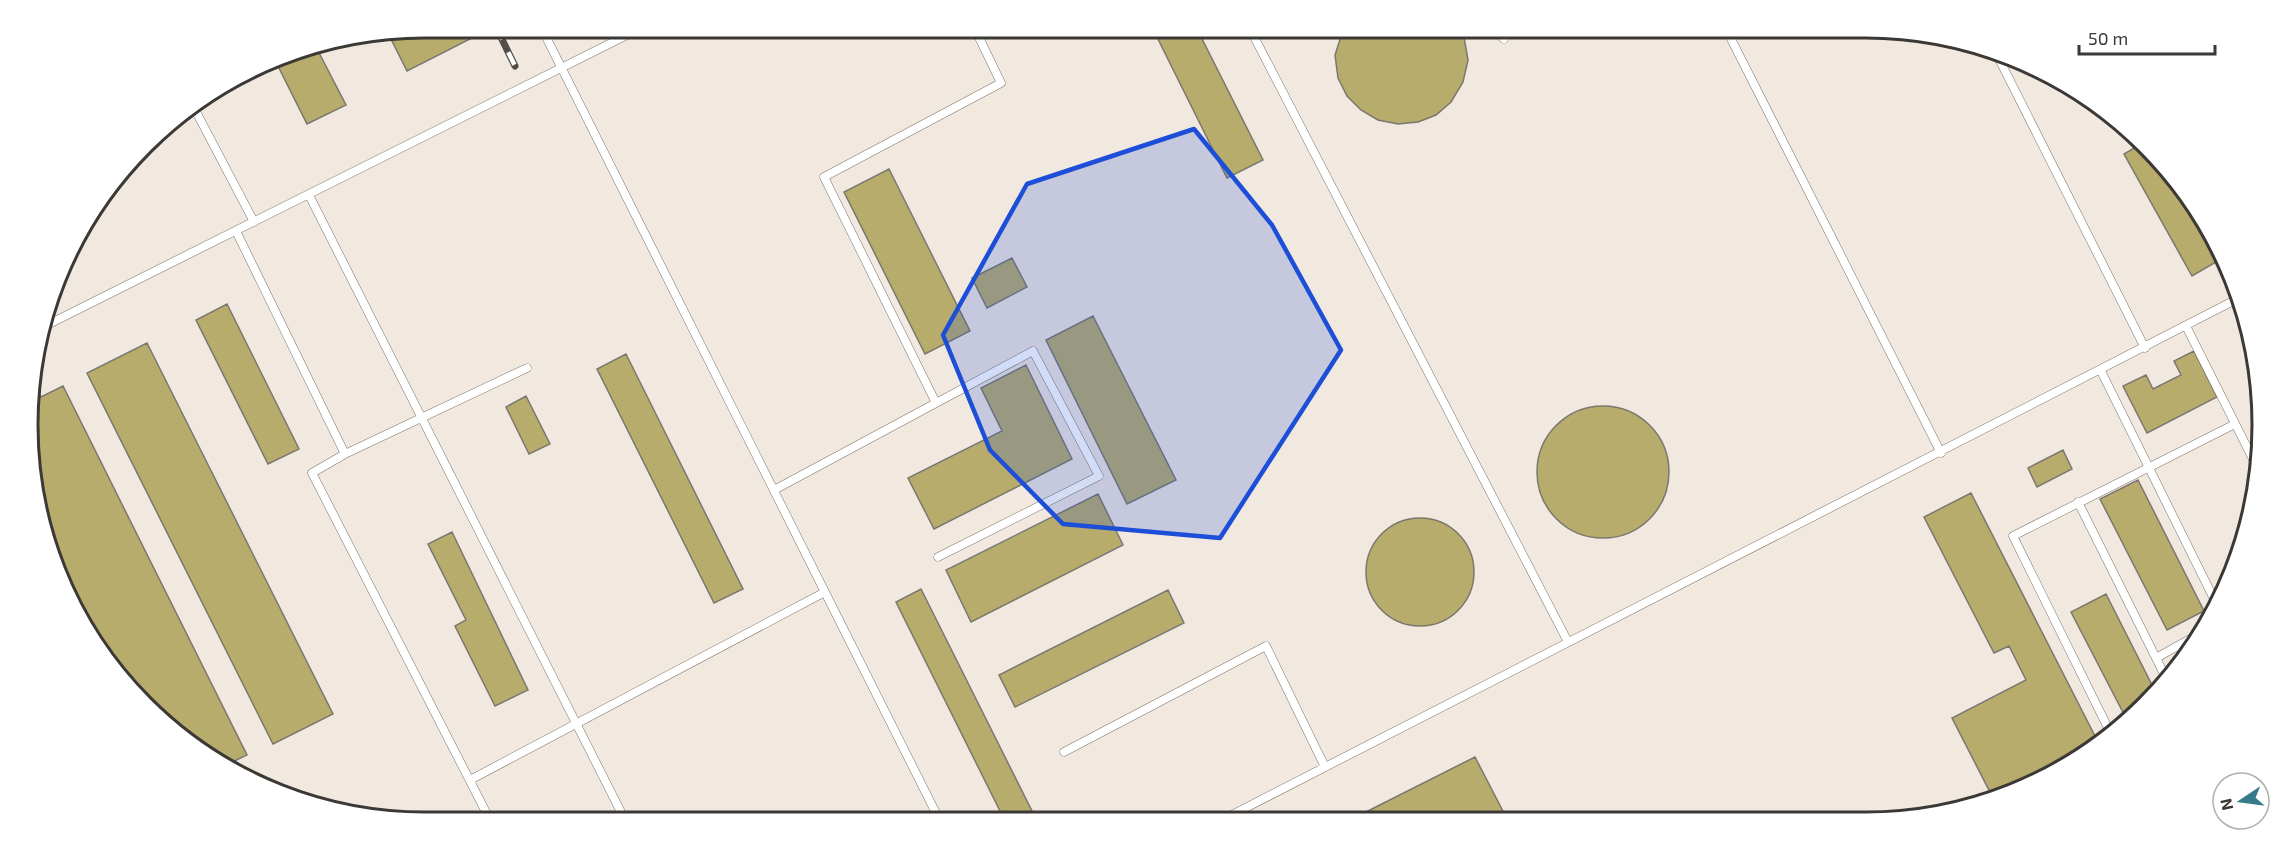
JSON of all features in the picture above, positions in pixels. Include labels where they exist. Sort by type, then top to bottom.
[{"type":"lane","points":[[547,38],[935,812]]},
{"type":"lane","points":[[51,323],[621,38]]},
{"type":"lane","points":[[936,403],[824,177],[1001,83],[979,38]]},
{"type":"lane","points":[[1254,38],[1568,642]]},
{"type":"lane","points":[[1731,38],[1941,453]]},
{"type":"lane","points":[[2001,62],[2145,348]]},
{"type":"lane","points":[[196,112],[254,222]]},
{"type":"lane","points":[[309,195],[621,812]]},
{"type":"lane","points":[[236,231],[345,454]]},
{"type":"lane","points":[[1238,812],[2101,372],[2232,302]]},
{"type":"lane","points":[[2186,326],[2250,454]]},
{"type":"lane","points":[[774,490],[1033,351],[1099,476],[938,557]]},
{"type":"lane","points":[[486,812],[312,473],[345,454],[527,368]]},
{"type":"lane","points":[[2101,372],[2212,595]]},
{"type":"lane","points":[[2107,726],[2013,536],[2235,424]]},
{"type":"lane","points":[[2078,502],[2163,671]]},
{"type":"lane","points":[[470,780],[825,592]]},
{"type":"lane","points":[[2156,658],[2184,642]]},
{"type":"lane","points":[[1064,752],[1266,646],[1325,767]]},
{"type":"highlighted area","points":[[1194,129],[1272,225],[1341,350],[1220,538],[1063,524],[990,450],[943,335],[1027,184]]},
{"type":"building","points":[[472,38],[407,71],[391,39]]},
{"type":"building","points":[[1157,38],[1202,38],[1263,160],[1227,178]]},
{"type":"building","points":[[1340,38],[1464,38],[1468,60],[1463,82],[1451,102],[1436,115],[1418,122],[1398,124],[1378,120],[1361,110],[1347,96],[1338,78],[1335,55]]},
{"type":"building","points":[[319,52],[346,105],[307,124],[278,66]]},
{"type":"building","points":[[2135,148],[2155,169],[2186,209],[2216,262],[2192,276],[2124,154]]},
{"type":"building","points":[[889,169],[970,331],[925,354],[844,192]]},
{"type":"building","points":[[1012,258],[1027,287],[987,308],[972,278]]},
{"type":"building","points":[[227,304],[299,449],[268,464],[196,320]]},
{"type":"building","points":[[1093,316],[1176,480],[1127,504],[1046,340]]},
{"type":"building","points":[[147,343],[333,714],[273,744],[87,373]]},
{"type":"building","points":[[2194,351],[2217,397],[2147,433],[2123,386],[2146,375],[2153,389],[2181,375],[2174,361]]},
{"type":"building","points":[[626,354],[743,589],[714,603],[597,369]]},
{"type":"building","points":[[1026,365],[1072,459],[934,529],[908,478],[1002,431],[981,388]]},
{"type":"building","points":[[63,386],[247,755],[234,761],[189,732],[169,715],[117,660],[89,618],[77,596],[58,549],[45,500],[38,450],[39,392],[41,397]]},
{"type":"building","points":[[526,396],[550,444],[529,454],[506,407]]},
{"type":"building","points":[[1603,406],[1628,411],[1649,426],[1664,447],[1669,472],[1664,497],[1649,518],[1628,533],[1603,538],[1578,533],[1557,518],[1542,497],[1537,472],[1542,447],[1557,426],[1578,411]]},
{"type":"building","points":[[2063,450],[2072,469],[2037,487],[2028,468]]},
{"type":"building","points":[[2138,480],[2204,611],[2167,630],[2100,499]]},
{"type":"building","points":[[1971,493],[2095,736],[2036,772],[1989,791],[1952,718],[2026,680],[2009,646],[1994,653],[1924,517]]},
{"type":"building","points":[[1098,494],[1123,545],[971,622],[946,570]]},
{"type":"building","points":[[1420,518],[1441,522],[1458,534],[1470,551],[1474,572],[1470,593],[1458,610],[1441,622],[1420,626],[1399,622],[1382,610],[1370,593],[1366,572],[1370,551],[1382,534],[1399,522]]},
{"type":"building","points":[[452,532],[528,690],[495,706],[455,626],[466,620],[428,544]]},
{"type":"building","points":[[921,589],[1032,812],[1001,812],[896,602]]},
{"type":"building","points":[[1168,590],[1184,623],[1015,707],[999,675]]},
{"type":"building","points":[[2106,594],[2151,684],[2123,712],[2071,612]]},
{"type":"building","points":[[1475,757],[1503,812],[1366,812]]},
{"type":"railway","points":[[501,38],[515,66]]}]
